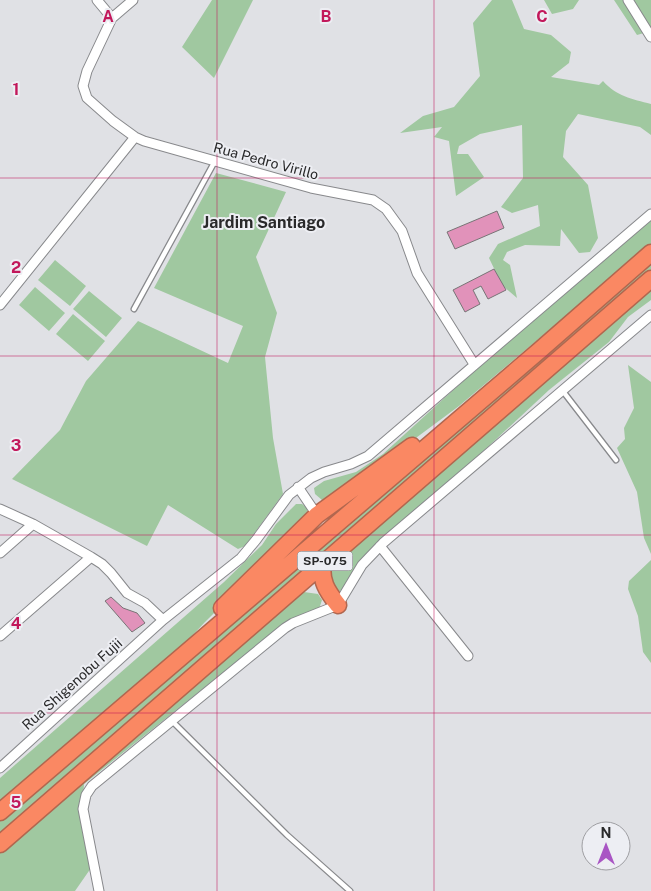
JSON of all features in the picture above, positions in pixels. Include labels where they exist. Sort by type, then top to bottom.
[{"type":"highway","name":"SP-075","points":[[0,812],[651,253]]},
{"type":"highway","name":"SP-075","points":[[0,844],[651,279]]},
{"type":"highway","points":[[166,668],[236,594],[317,515],[442,424],[480,400]]},
{"type":"highway","points":[[323,562],[321,573],[323,583],[336,607]]},
{"type":"highway","points":[[295,589],[308,587],[318,590],[336,607]]},
{"type":"street","points":[[97,0],[112,18]]},
{"type":"street","name":"Rua Pedro Virillo","points":[[133,0],[112,18],[87,71],[82,86],[87,98],[135,137],[311,188],[373,200],[386,209],[402,231],[417,273],[474,364]]},
{"type":"street","points":[[628,0],[651,37]]},
{"type":"street","points":[[0,305],[135,137]]},
{"type":"street","name":"Rua Shigenobu Fujii","points":[[0,768],[163,620],[241,558],[285,498],[324,472],[351,464],[368,456],[651,214]]},
{"type":"street","points":[[99,891],[83,809],[86,795],[92,786],[285,628],[301,619],[336,607],[362,565],[380,546],[651,315]]},
{"type":"street","points":[[298,488],[317,515]]},
{"type":"street","points":[[0,509],[33,524],[102,564],[127,593],[145,603],[163,620]]},
{"type":"street","points":[[0,553],[33,524]]},
{"type":"street","points":[[380,546],[468,656]]},
{"type":"street","points":[[0,636],[91,557]]},
{"type":"lane","points":[[134,309],[215,161]]},
{"type":"lane","points":[[562,390],[616,460]]},
{"type":"lane","points":[[172,720],[287,835],[350,891]]},
{"type":"green space","points":[[212,0],[253,0],[214,78],[182,47]]},
{"type":"green space","points":[[492,0],[512,0],[524,29],[551,35],[571,52],[569,63],[551,77],[599,85],[603,81],[619,94],[651,104],[651,135],[640,127],[578,114],[566,131],[563,157],[588,185],[598,238],[590,252],[579,253],[561,229],[560,246],[525,245],[507,252],[503,260],[510,265],[517,298],[502,285],[489,258],[498,244],[540,226],[538,205],[512,213],[501,207],[523,178],[522,125],[480,134],[459,146],[457,154],[468,154],[484,177],[456,196],[449,141],[434,137],[442,127],[400,133],[423,116],[454,107],[480,76],[473,23]]},
{"type":"green space","points":[[544,0],[579,0],[573,9],[552,14]]},
{"type":"green space","points":[[614,0],[651,0],[651,31],[637,35]]},
{"type":"green space","points":[[216,173],[286,192],[256,257],[277,313],[265,357],[273,438],[283,494],[245,546],[238,549],[168,505],[147,546],[12,479],[60,430],[86,381],[138,321],[228,363],[243,326],[154,288]]},
{"type":"green space","points":[[651,220],[651,244],[459,406],[339,495],[322,500],[315,494],[314,488],[324,481],[356,472],[383,454],[496,351]]},
{"type":"green space","points":[[651,259],[651,271],[0,837],[0,818]]},
{"type":"green space","points":[[55,260],[86,286],[70,306],[38,280]]},
{"type":"green space","points":[[35,287],[65,313],[49,331],[19,305]]},
{"type":"green space","points":[[651,288],[651,300],[628,317],[609,342],[549,390],[449,483],[380,540],[362,560],[343,589],[336,593],[328,572],[341,559],[430,475]]},
{"type":"green space","points":[[89,291],[122,318],[106,337],[73,309]]},
{"type":"green space","points":[[73,314],[105,341],[88,361],[56,334]]},
{"type":"green space","points":[[628,365],[651,382],[651,554],[644,538],[637,492],[617,448],[625,439],[624,428],[634,408]]},
{"type":"green space","points":[[296,504],[302,504],[307,508],[307,515],[296,532],[205,622],[158,672],[0,801],[0,778],[224,582],[262,545],[276,524]]},
{"type":"green space","points":[[651,560],[651,663],[643,652],[638,616],[628,589],[629,581]]},
{"type":"green space","points":[[304,592],[318,594],[322,600],[319,609],[298,616],[280,627],[84,784],[83,800],[91,868],[75,891],[0,891],[0,853],[49,806],[293,598]]},
{"type":"building","points":[[497,211],[504,228],[455,249],[447,232]]},
{"type":"building","points":[[494,269],[506,290],[488,299],[481,286],[473,290],[480,304],[465,312],[453,290]]},
{"type":"building","points":[[111,597],[123,608],[137,613],[145,623],[132,632],[105,601]]},
{"type":"district","name":"Jardim Santiago","points":[[264,222]]}]
